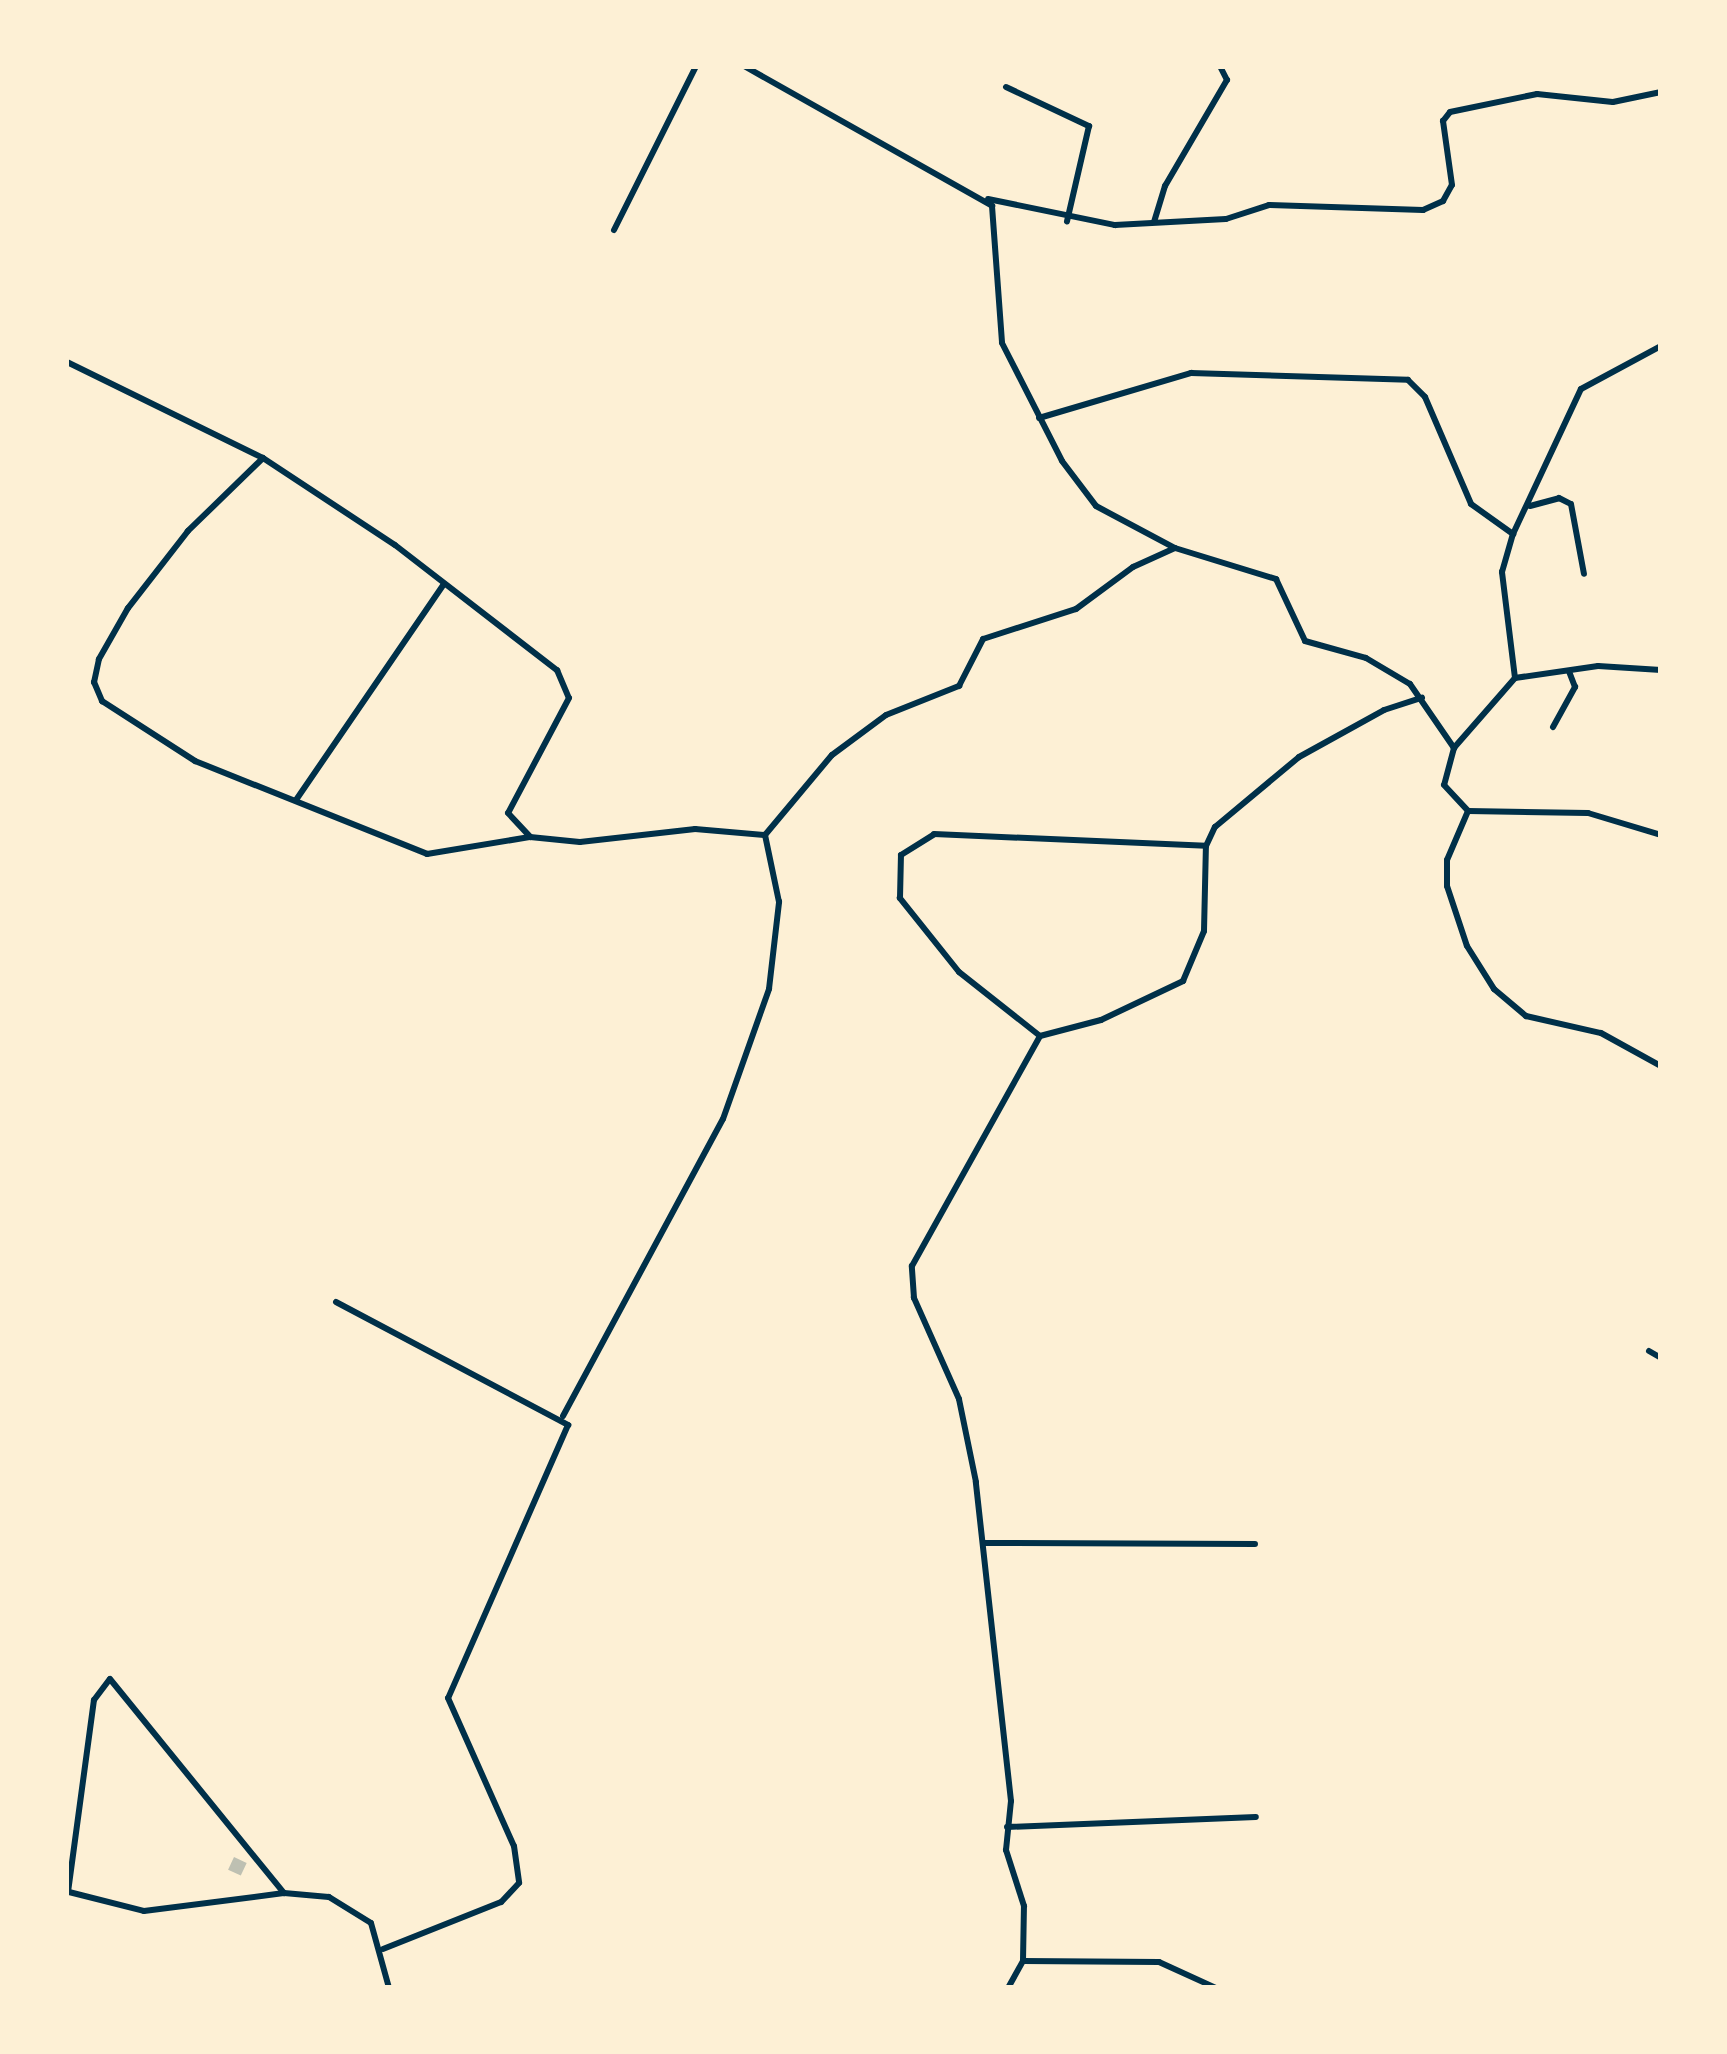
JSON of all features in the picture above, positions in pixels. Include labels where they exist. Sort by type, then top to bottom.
[{"type":"street","points":[[614,230],[696,66]]},
{"type":"street","points":[[744,66],[985,197],[1067,221],[1229,218],[1261,206],[1424,210],[1443,201],[1452,185],[1443,121],[1450,112],[1537,94],[1613,103],[1661,92]]},
{"type":"street","points":[[1154,222],[1165,186],[1228,77],[1220,66]]},
{"type":"street","points":[[1006,87],[1089,126],[1067,221]]},
{"type":"street","points":[[985,197],[999,220],[999,329],[1039,418],[1096,506],[1175,548],[1265,572],[1288,593],[1305,641],[1366,658],[1422,698],[1454,748]]},
{"type":"street","points":[[999,220],[1013,206]]},
{"type":"street","points":[[1515,678],[1502,572],[1513,534],[1581,389],[1661,346]]},
{"type":"street","points":[[67,362],[263,458],[443,585],[567,682],[569,698],[508,813],[530,837]]},
{"type":"street","points":[[1039,418],[1192,373],[1408,380],[1425,397],[1472,504],[1513,534]]},
{"type":"street","points":[[263,458],[154,573],[113,632],[94,682],[121,719],[196,761],[428,854],[530,837],[580,842],[695,829],[765,835]]},
{"type":"street","points":[[1527,508],[1559,498],[1571,504],[1584,574]]},
{"type":"street","points":[[383,1949],[501,1902],[519,1883],[514,1846],[448,1698],[567,1437],[563,1416],[723,1120],[770,989],[779,917],[765,835],[832,755],[886,716],[959,686],[982,639],[1076,609],[1132,567],[1175,548]]},
{"type":"street","points":[[296,800],[443,585]]},
{"type":"street","points":[[1553,727],[1574,687],[1566,670]]},
{"type":"street","points":[[1661,670],[1566,670],[1515,678],[1454,748],[1444,785],[1468,811],[1588,812],[1661,835]]},
{"type":"street","points":[[1007,1988],[1023,1961],[1024,1906],[1007,1858],[1010,1783],[984,1543],[959,1399],[910,1281],[930,1230],[1040,1036],[1101,1019],[1183,981],[1204,932],[1206,846],[1215,827],[1299,758],[1422,698]]},
{"type":"street","points":[[1468,811],[1447,860],[1447,886],[1467,946],[1494,989],[1526,1016],[1601,1033],[1661,1066]]},
{"type":"street","points":[[1040,1036],[959,972],[900,898],[901,855],[934,834],[1206,846]]},
{"type":"street","points":[[336,1302],[563,1416]]},
{"type":"street","points":[[1649,1351],[1661,1358]]},
{"type":"street","points":[[984,1543],[1255,1544]]},
{"type":"street","points":[[284,1893],[110,1679],[94,1700],[67,1891],[144,1911],[284,1893],[329,1897],[360,1912],[383,1949],[389,1988]]},
{"type":"street","points":[[1007,1827],[1256,1817]]},
{"type":"street","points":[[1023,1961],[1159,1962],[1216,1988]]},
{"type":"building","points":[[234,1857],[247,1863],[241,1876],[228,1870]]}]
